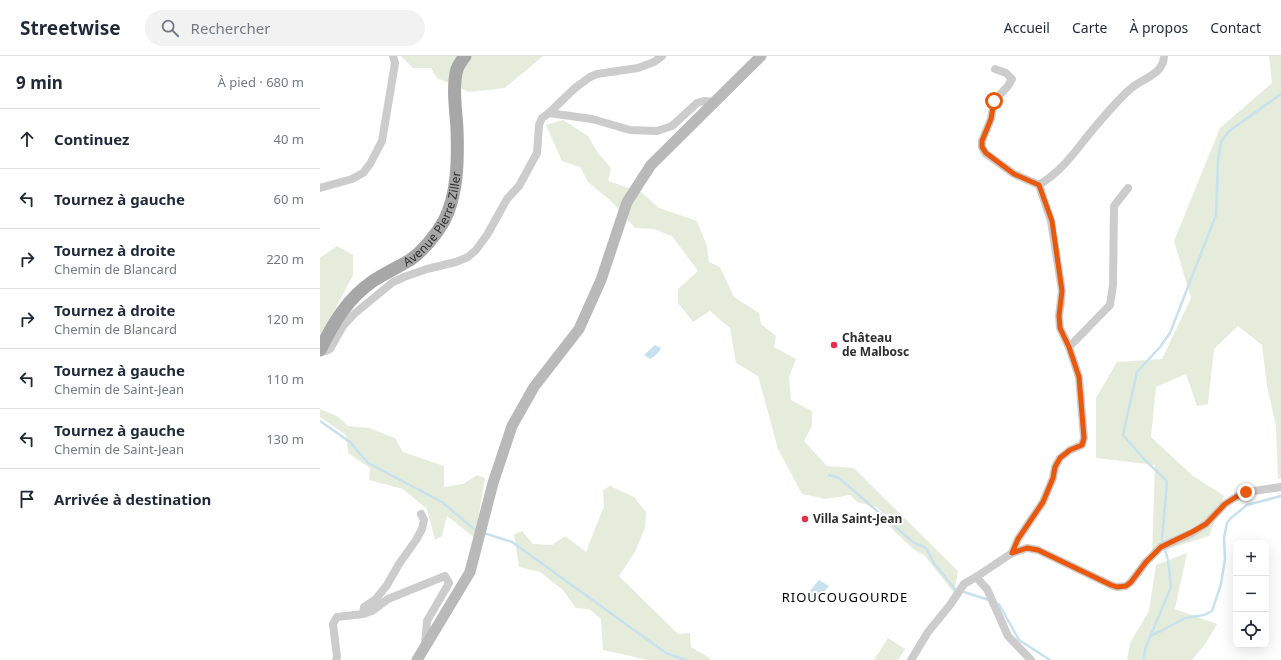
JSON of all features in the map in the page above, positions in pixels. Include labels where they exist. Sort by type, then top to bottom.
[{"type":"main road","name":"Avenue Pierre Ziller","points":[[321,348],[339,315],[348,303],[373,281],[410,259],[435,234],[444,221],[455,184],[457,130],[455,82],[458,68],[465,56]]},
{"type":"main road","points":[[417,660],[470,572],[494,483],[512,426],[534,387],[579,329],[602,280],[627,202],[651,166],[761,56]]},
{"type":"street","points":[[320,188],[352,179],[363,173],[373,158],[382,141],[395,63],[394,56]]},
{"type":"street","points":[[321,348],[326,352],[330,349],[343,326],[354,314],[393,282],[427,269],[456,262],[468,257],[476,250],[487,235],[507,198],[518,186],[537,153],[539,125],[542,118],[575,88],[590,77],[597,74],[638,68],[654,62],[662,56]]},
{"type":"street","points":[[1039,185],[1064,166],[1087,137],[1130,89],[1160,69],[1164,63],[1164,56]]},
{"type":"street","points":[[995,69],[1006,73],[1012,79],[1008,86],[994,101],[991,119],[982,141],[982,147],[986,153],[1014,174],[1039,185],[1052,221],[1062,291],[1059,316],[1060,328],[1069,347],[1079,377],[1084,438],[1082,445],[1070,450],[1060,458],[1055,467],[1053,478],[1043,502],[1018,539],[1012,553]]},
{"type":"street","points":[[549,113],[592,119],[630,130],[657,131],[672,126],[697,103],[704,101],[714,102]]},
{"type":"street","points":[[1069,347],[1110,305],[1113,285],[1114,206],[1128,188]]},
{"type":"street","points":[[911,660],[928,632],[950,605],[964,584],[1012,553],[1027,548],[1038,550],[1111,585],[1117,587],[1126,586],[1131,582],[1146,562],[1164,546],[1206,524],[1225,504],[1246,492],[1281,487]]},
{"type":"street","points":[[363,614],[364,607],[376,599],[387,585],[416,540],[422,529],[424,520],[421,514]]},
{"type":"street","points":[[336,660],[337,657],[333,624],[337,617],[363,614],[372,611],[388,599],[445,576],[448,583],[427,621],[425,645]]},
{"type":"street","points":[[976,577],[987,589],[1008,636],[1031,660]]},
{"type":"green space","points":[[401,56],[543,56],[505,88],[469,92],[437,78],[431,68],[413,68]]},
{"type":"green space","points":[[1269,56],[1281,56],[1281,478],[1278,479],[1276,426],[1267,386],[1262,345],[1238,326],[1214,349],[1208,404],[1197,406],[1186,374],[1156,387],[1151,437],[1193,476],[1224,496],[1209,536],[1152,554],[1155,465],[1096,458],[1096,398],[1117,362],[1162,359],[1191,298],[1174,241],[1220,128],[1272,83]]},
{"type":"green space","points":[[563,120],[588,136],[598,153],[611,168],[608,181],[641,192],[659,208],[697,221],[707,246],[709,262],[720,267],[734,297],[759,313],[761,324],[776,336],[774,347],[796,359],[789,377],[791,400],[812,411],[812,426],[804,441],[827,466],[854,468],[958,571],[954,593],[925,556],[913,549],[889,526],[886,515],[876,507],[857,502],[850,495],[826,499],[802,494],[778,449],[758,376],[736,363],[730,328],[710,311],[693,322],[678,303],[678,289],[698,271],[672,236],[654,229],[635,228],[611,201],[588,182],[580,167],[562,161],[546,125]]},
{"type":"green space","points":[[337,246],[353,255],[353,275],[320,338],[320,258]]},
{"type":"green space","points":[[320,409],[337,416],[348,426],[369,428],[395,438],[403,452],[444,466],[444,487],[463,484],[477,475],[485,478],[475,538],[447,516],[442,536],[435,540],[427,509],[403,489],[369,480],[370,468],[348,453],[346,435],[320,417]]},
{"type":"green space","points":[[610,486],[634,497],[646,512],[645,528],[635,552],[619,576],[678,634],[690,633],[691,647],[710,658],[710,660],[648,660],[603,650],[601,619],[589,609],[576,608],[563,590],[540,572],[519,567],[514,534],[522,531],[533,544],[552,545],[565,536],[586,552],[604,506],[603,490]]},
{"type":"green space","points":[[1187,553],[1175,609],[1217,624],[1206,643],[1192,660],[1127,660],[1130,643],[1149,611],[1156,565]]},
{"type":"green space","points":[[888,638],[905,649],[898,660],[874,660]]},
{"type":"water","points":[[655,345],[661,348],[657,354],[650,359],[644,355]]},
{"type":"water","points":[[819,580],[829,586],[814,603],[805,597]]},
{"type":"waterway","points":[[1144,660],[1145,649],[1171,587],[1168,560],[1162,540],[1167,481],[1145,460],[1123,435],[1137,372],[1160,347],[1170,333],[1216,215],[1218,161],[1221,142],[1229,131],[1281,94]]},
{"type":"waterway","points":[[320,421],[350,442],[368,463],[442,502],[477,531]]},
{"type":"waterway","points":[[829,475],[839,478],[914,543],[926,548],[934,563],[955,589]]},
{"type":"waterway","points":[[1150,636],[1185,618],[1204,615],[1212,611],[1221,584],[1225,559],[1224,538],[1227,523],[1247,505],[1281,496]]},
{"type":"waterway","points":[[484,533],[512,542],[666,653],[686,660]]},
{"type":"waterway","points":[[964,592],[989,600]]},
{"type":"waterway","points":[[999,604],[1019,640],[1050,660]]},
{"type":"place","name":"Château de Malbosc","points":[[834,345]]},
{"type":"place","name":"Villa Saint-Jean","points":[[805,519]]},
{"type":"district","name":"RIOUCOUGOURDE","points":[[845,597]]},
{"type":"route","points":[[994,101],[991,119],[982,141],[982,147],[986,153],[1014,174],[1039,185],[1052,221],[1062,291],[1059,316],[1060,328],[1069,347],[1079,377],[1080,405],[1084,438],[1082,445],[1070,450],[1060,458],[1055,467],[1053,478],[1043,502],[1018,539],[1012,553],[1027,548],[1038,550],[1111,585],[1117,587],[1126,586],[1161,547],[1168,545],[1206,524],[1225,504],[1246,492]]}]
